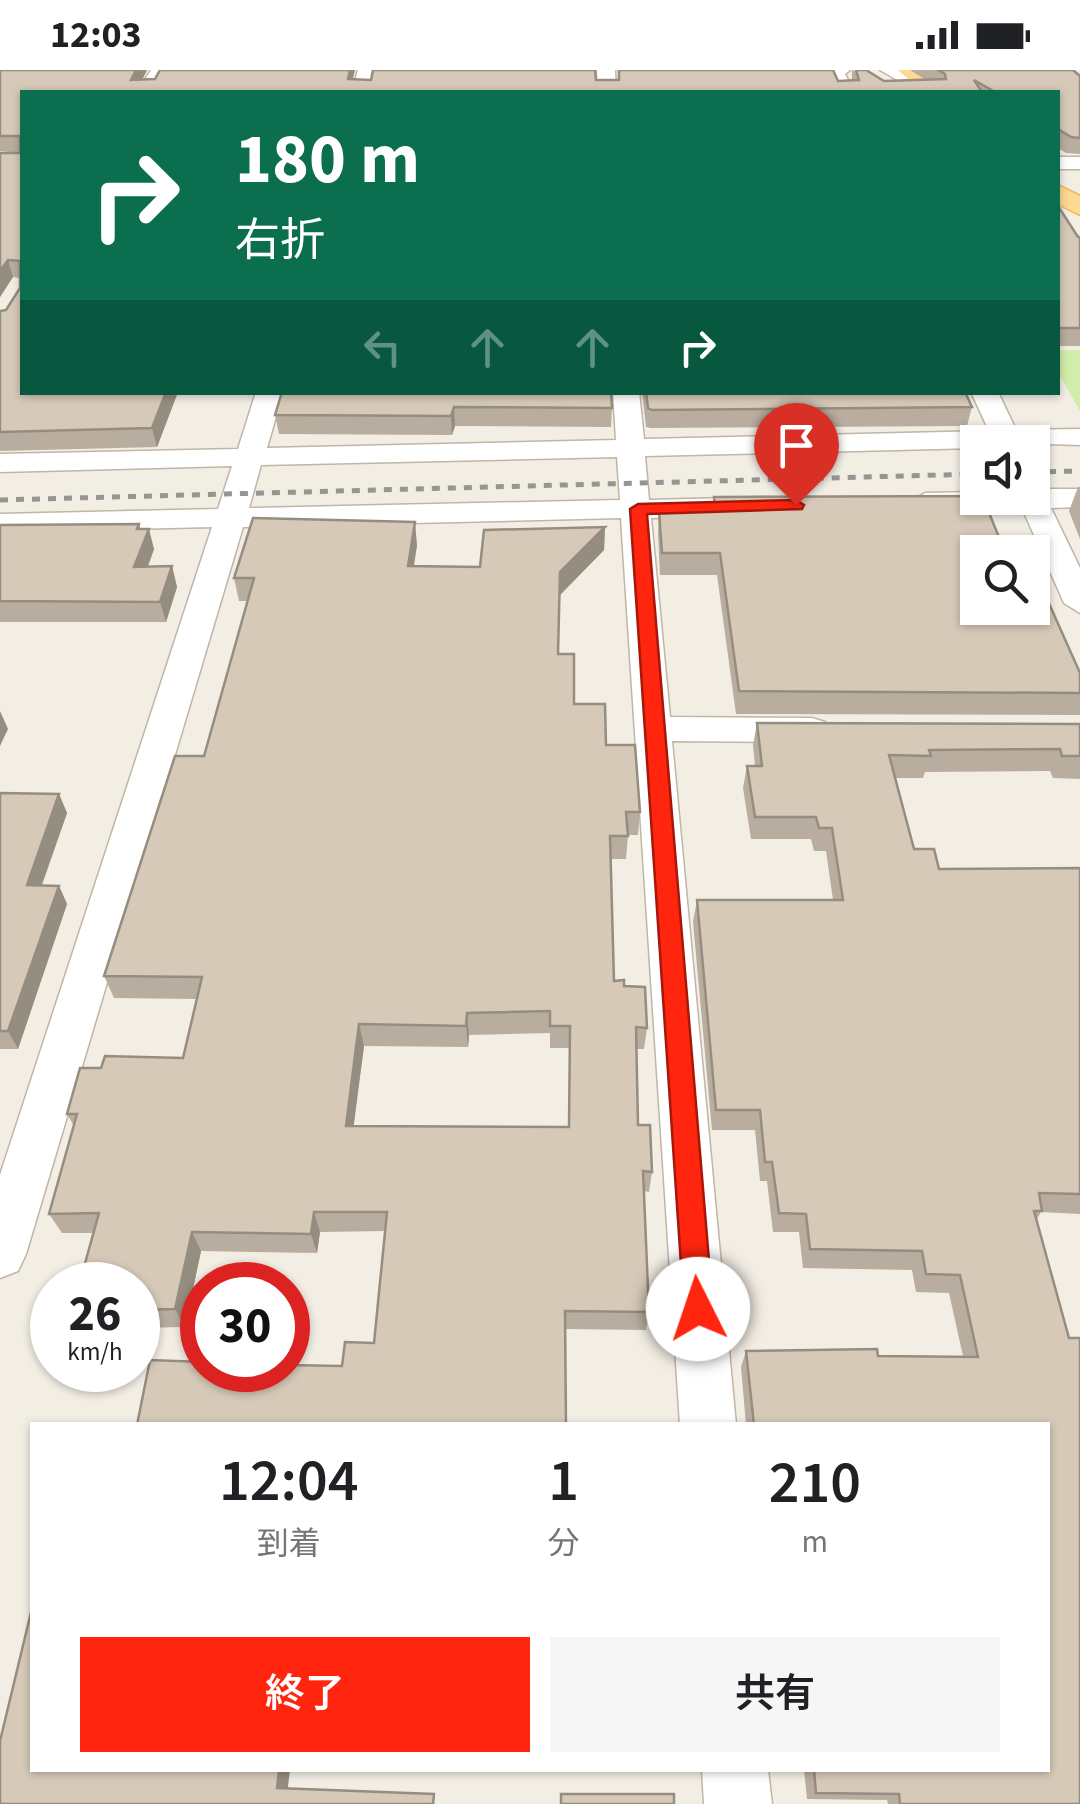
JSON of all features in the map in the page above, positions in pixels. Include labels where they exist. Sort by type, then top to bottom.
[{"type":"main road","points":[[909,70],[931,90]]},
{"type":"main road","points":[[877,72],[896,90]]},
{"type":"street","points":[[841,70],[835,71],[844,90]]},
{"type":"street","points":[[877,72],[927,90]]},
{"type":"street","points":[[0,1254],[269,395]]},
{"type":"street","points":[[626,395],[708,1422]]},
{"type":"street","points":[[985,395],[999,425]]},
{"type":"street","points":[[1050,438],[1080,437]]},
{"type":"street","points":[[0,464],[629,444],[960,440]]},
{"type":"street","points":[[1050,499],[1080,498]]},
{"type":"street","points":[[895,503],[960,501]]},
{"type":"street","points":[[0,523],[796,505]]},
{"type":"street","points":[[1040,515],[1078,593]]},
{"type":"street","points":[[652,729],[847,730]]},
{"type":"street","points":[[735,1772],[738,1804]]},
{"type":"green space","points":[[1060,350],[1080,350],[1080,411],[1060,376]]},
{"type":"building","points":[[0,70],[136,70],[131,80],[155,79],[160,70],[350,70],[348,79],[371,80],[373,70],[595,70],[596,80],[619,80],[619,70],[833,70],[838,81],[859,80],[856,70],[866,70],[884,81],[946,79],[938,70],[1073,70],[1080,76],[1080,138],[1060,130],[1060,90],[992,90],[974,80],[981,90],[20,90],[20,136],[0,136]]},
{"type":"building","points":[[0,153],[20,153],[20,261],[8,260],[0,271]]},
{"type":"building","points":[[1060,209],[1080,237],[1080,328],[1060,328]]},
{"type":"building","points":[[20,288],[20,395],[165,395],[152,428],[0,432],[0,311],[6,310]]},
{"type":"building","points":[[281,395],[611,395],[612,408],[454,407],[451,416],[275,415]]},
{"type":"building","points":[[646,395],[966,395],[972,407],[652,410],[648,408]]},
{"type":"building","points":[[960,496],[960,515],[990,515],[998,535],[960,535],[960,625],[1050,625],[1050,606],[1080,673],[1080,693],[739,691],[720,553],[662,553],[659,511],[715,511],[714,497]]},
{"type":"building","points":[[253,518],[415,522],[408,566],[480,567],[484,530],[605,527],[560,572],[558,654],[574,654],[574,704],[605,704],[606,745],[635,745],[640,812],[626,812],[628,836],[610,836],[614,981],[624,980],[624,986],[645,987],[647,1028],[636,1027],[638,1125],[650,1125],[652,1172],[643,1171],[649,1312],[565,1311],[566,1422],[138,1422],[144,1392],[160,1392],[160,1360],[180,1361],[180,1392],[310,1392],[310,1365],[342,1366],[345,1342],[374,1343],[387,1212],[314,1212],[311,1234],[192,1232],[185,1262],[180,1262],[175,1309],[160,1309],[160,1262],[85,1262],[99,1213],[49,1214],[77,1114],[67,1114],[80,1068],[101,1068],[105,1056],[183,1058],[202,977],[104,976],[175,756],[204,756],[254,578],[234,578]],"holes":[[[550,1011],[550,1026],[570,1026],[569,1127],[346,1126],[359,1024],[466,1026],[467,1013]]]},
{"type":"building","points":[[139,524],[137,529],[149,529],[134,567],[172,566],[160,602],[0,601],[0,525]]},
{"type":"building","points":[[757,723],[1080,724],[1080,756],[1062,756],[1060,749],[929,750],[931,756],[889,755],[914,849],[934,849],[939,869],[1080,868],[1080,1194],[1039,1193],[1042,1211],[1034,1211],[1069,1338],[1080,1338],[1080,1804],[900,1804],[899,1794],[816,1793],[814,1772],[1050,1772],[1050,1422],[754,1422],[746,1351],[877,1349],[878,1356],[978,1357],[960,1275],[926,1274],[922,1251],[810,1249],[806,1214],[779,1213],[772,1162],[765,1162],[760,1110],[716,1110],[697,900],[843,900],[832,828],[819,828],[816,817],[755,817],[747,766],[762,766]]},
{"type":"building","points":[[0,793],[59,794],[27,885],[59,886],[8,1031],[0,1031]]},
{"type":"building","points":[[30,1616],[30,1772],[279,1772],[277,1788],[434,1794],[433,1804],[0,1804],[0,1741]]},
{"type":"building","points":[[561,1794],[674,1794],[674,1804],[561,1804]]},
{"type":"railway","points":[[1050,472],[1080,471]]},
{"type":"railway","points":[[0,500],[960,474]]},
{"type":"route","points":[[698,1309],[638,509],[796,505]]}]
